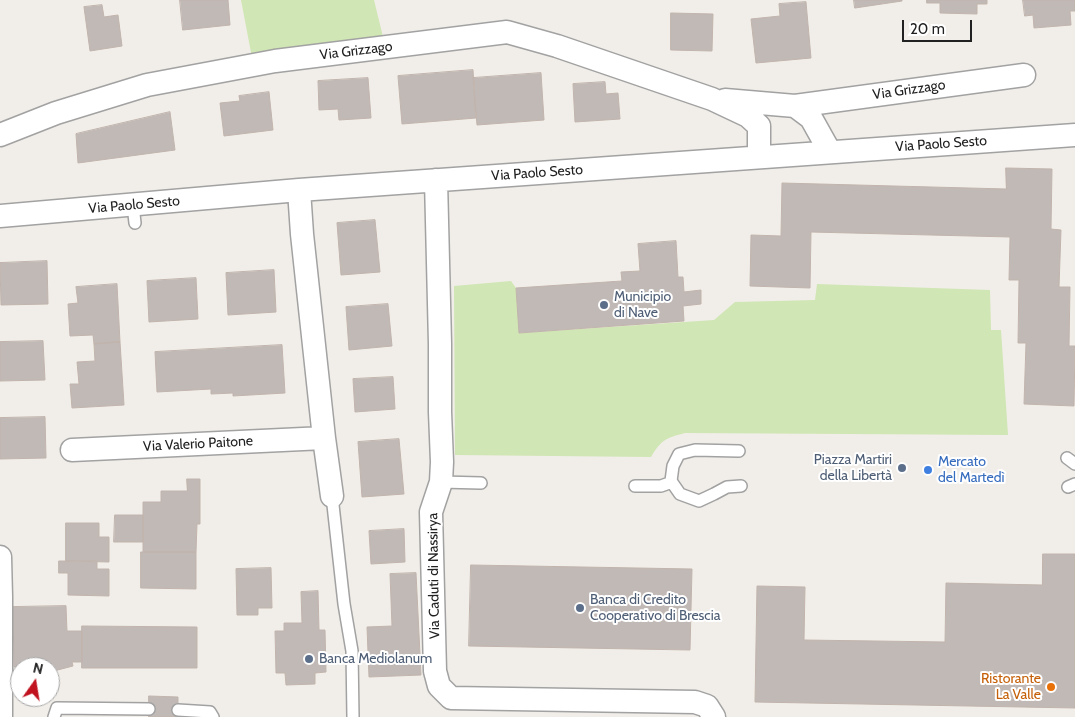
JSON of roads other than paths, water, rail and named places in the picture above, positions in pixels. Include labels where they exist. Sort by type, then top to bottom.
[{"type":"street","name":"Via Grizzago","points":[[0,135],[56,113],[147,85],[275,60],[507,32],[557,46],[712,99],[748,116],[759,126],[759,157]]},
{"type":"street","name":"Via Grizzago","points":[[712,99],[795,106],[1024,75]]},
{"type":"street","points":[[795,106],[811,118],[830,152]]},
{"type":"street","name":"Via Paolo Sesto","points":[[0,216],[134,214],[299,190],[1075,134]]},
{"type":"street","name":"Via Caduti di Nassirya","points":[[436,180],[442,482],[431,512],[435,671],[439,686],[451,698],[695,702],[707,706],[714,717]]},
{"type":"street","points":[[299,190],[297,234],[332,496]]},
{"type":"street","name":"Via Valerio Paitone","points":[[72,450],[324,438]]},
{"type":"street","points":[[0,557],[1,717]]},
{"type":"lane","points":[[739,451],[695,450],[680,454],[673,466],[672,482],[680,494],[699,500],[727,487],[741,486]]},
{"type":"lane","points":[[442,482],[481,483]]},
{"type":"lane","points":[[635,486],[661,486],[672,482]]},
{"type":"lane","points":[[332,496],[344,604],[352,651],[353,717]]},
{"type":"lane","points":[[54,717],[57,708],[149,709]]},
{"type":"lane","points":[[178,710],[210,712],[213,717]]},
{"type":"place","name":"Municipio di Nave","points":[[604,305]]},
{"type":"place","name":"Piazza Martiri della Libertà","points":[[902,468]]},
{"type":"place","name":"Mercato del Martedì","points":[[928,470]]},
{"type":"place","name":"Banca di Credito Cooperativo di Brescia","points":[[580,608]]},
{"type":"place","name":"Banca Mediolanum","points":[[309,659]]},
{"type":"place","name":"Ristorante La Valle","points":[[1051,687]]}]
